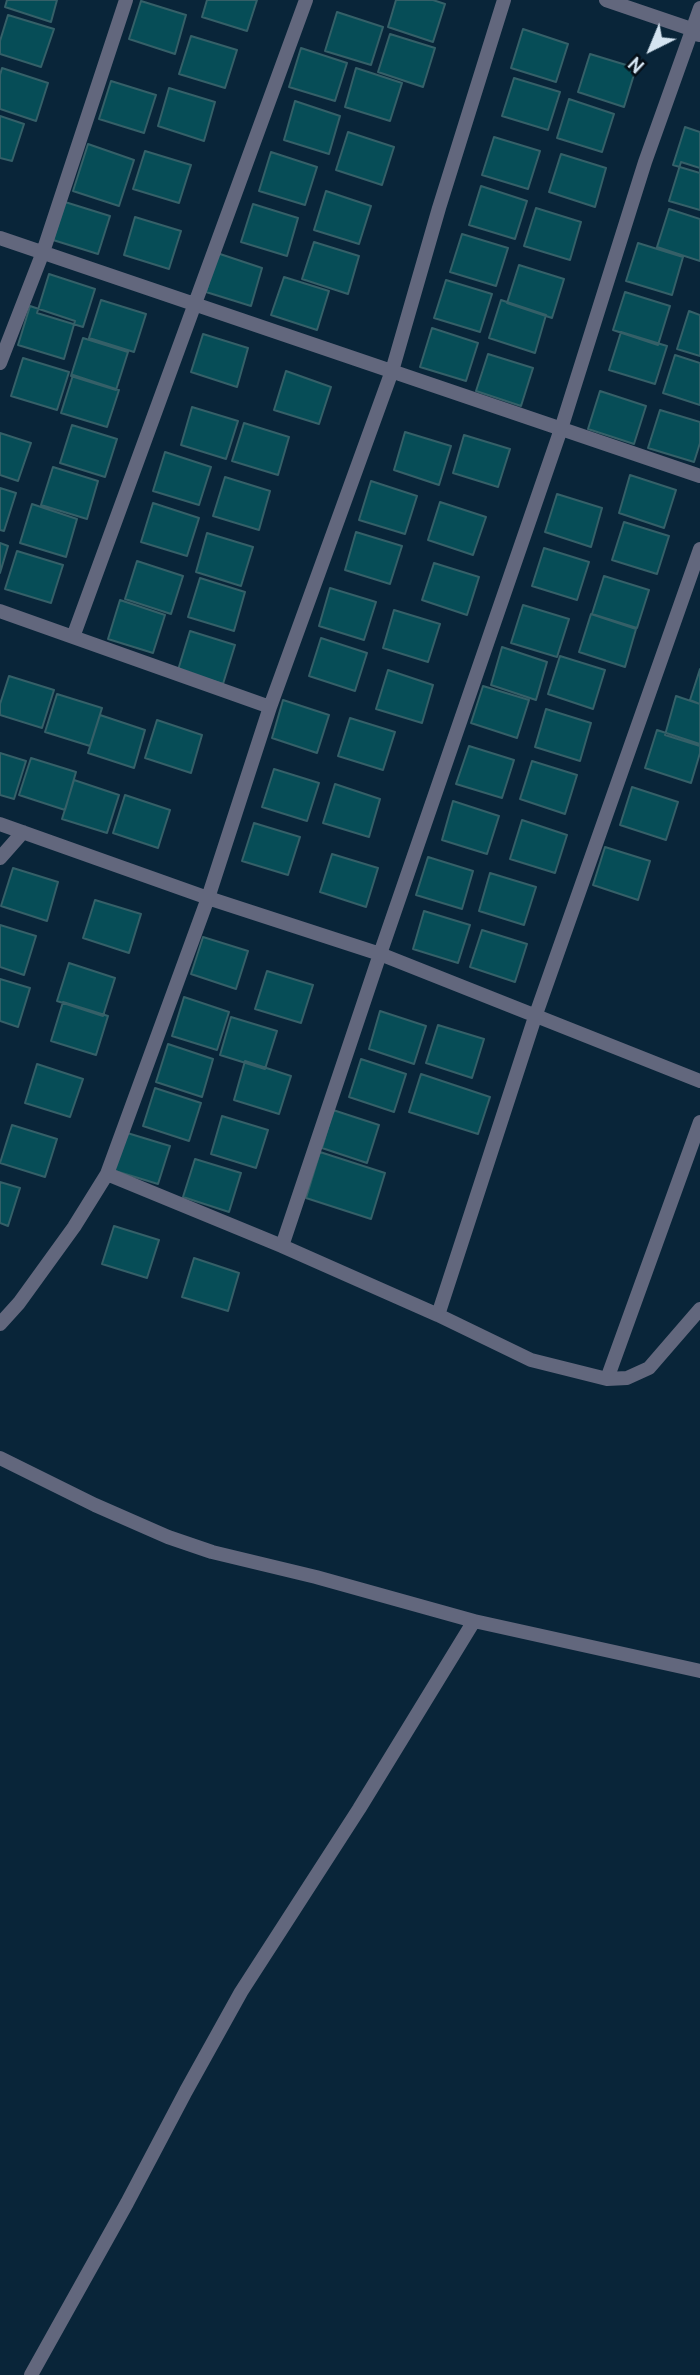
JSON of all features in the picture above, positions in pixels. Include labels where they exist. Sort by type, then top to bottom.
[{"type":"street","points":[[0,363],[43,253],[126,0]]},
{"type":"street","points":[[73,637],[306,0]]},
{"type":"street","points":[[0,1324],[19,1303],[74,1227],[107,1174],[208,898],[270,707],[392,371],[439,208],[504,0]]},
{"type":"street","points":[[606,0],[697,33]]},
{"type":"street","points":[[282,1247],[561,429],[646,162],[697,33],[700,8]]},
{"type":"street","points":[[0,238],[700,476]]},
{"type":"street","points":[[438,1315],[535,1017],[700,549]]},
{"type":"street","points":[[0,611],[270,707]]},
{"type":"street","points":[[0,824],[208,898],[380,954],[700,1082]]},
{"type":"street","points":[[0,858],[23,832]]},
{"type":"street","points":[[607,1379],[700,1122]]},
{"type":"street","points":[[107,1174],[438,1315],[531,1360],[607,1379],[627,1378],[649,1367],[700,1309]]},
{"type":"street","points":[[0,1458],[95,1505],[212,1552],[316,1577],[474,1621],[700,1671]]},
{"type":"street","points":[[31,2375],[128,2203],[241,1992],[359,1809],[474,1621]]},
{"type":"building","points":[[7,0],[57,0],[51,22],[5,7]]},
{"type":"building","points":[[207,0],[257,0],[247,31],[202,17]]},
{"type":"building","points":[[396,0],[433,0],[445,4],[433,42],[388,27]]},
{"type":"building","points":[[141,1],[186,15],[175,54],[129,39]]},
{"type":"building","points":[[337,12],[383,27],[371,65],[325,51]]},
{"type":"building","points":[[8,15],[54,29],[41,67],[0,54],[0,41]]},
{"type":"building","points":[[523,29],[568,44],[556,82],[511,68]]},
{"type":"building","points":[[390,34],[435,48],[423,87],[378,72]]},
{"type":"building","points":[[191,36],[237,50],[225,88],[179,74]]},
{"type":"building","points":[[301,48],[347,63],[335,101],[289,87]]},
{"type":"building","points":[[590,54],[636,68],[624,107],[578,92]]},
{"type":"building","points":[[2,68],[48,83],[36,121],[0,109]]},
{"type":"building","points":[[356,68],[402,83],[390,121],[345,107]]},
{"type":"building","points":[[514,78],[560,92],[548,130],[502,116]]},
{"type":"building","points":[[111,81],[156,95],[144,133],[99,119]]},
{"type":"building","points":[[169,88],[215,102],[204,141],[158,126]]},
{"type":"building","points":[[569,99],[614,114],[602,152],[557,138]]},
{"type":"building","points":[[295,101],[340,116],[329,154],[284,140]]},
{"type":"building","points":[[0,116],[24,124],[12,161],[0,158]]},
{"type":"building","points":[[685,127],[700,132],[700,173],[673,165]]},
{"type":"building","points":[[348,132],[394,147],[382,185],[336,170]]},
{"type":"building","points":[[494,137],[540,151],[528,189],[482,175]]},
{"type":"building","points":[[88,144],[134,160],[119,206],[73,191]]},
{"type":"building","points":[[145,151],[191,165],[179,203],[133,189]]},
{"type":"building","points":[[271,152],[317,167],[305,205],[259,191]]},
{"type":"building","points":[[561,154],[606,168],[595,207],[549,192]]},
{"type":"building","points":[[681,162],[700,168],[700,210],[669,201]]},
{"type":"building","points":[[481,186],[527,201],[515,239],[469,225]]},
{"type":"building","points":[[326,191],[371,206],[359,244],[314,230]]},
{"type":"building","points":[[65,202],[110,216],[98,254],[53,240]]},
{"type":"building","points":[[253,204],[298,218],[287,256],[241,242]]},
{"type":"building","points":[[536,208],[581,222],[570,260],[524,246]]},
{"type":"building","points":[[669,209],[700,219],[700,261],[657,247]]},
{"type":"building","points":[[135,217],[181,231],[169,269],[124,255]]},
{"type":"building","points":[[462,234],[508,248],[496,286],[450,272]]},
{"type":"building","points":[[314,242],[359,256],[348,294],[302,279]]},
{"type":"building","points":[[638,243],[683,257],[672,295],[626,281]]},
{"type":"building","points":[[217,253],[262,268],[251,306],[206,292]]},
{"type":"building","points":[[519,265],[564,279],[552,318],[507,303]]},
{"type":"building","points":[[49,274],[95,289],[83,327],[37,313]]},
{"type":"building","points":[[284,277],[329,291],[317,330],[271,315]]},
{"type":"building","points":[[446,280],[492,294],[480,332],[434,318]]},
{"type":"building","points":[[625,292],[670,306],[658,345],[613,330]]},
{"type":"building","points":[[101,300],[146,314],[134,352],[89,338]]},
{"type":"building","points":[[501,300],[546,315],[535,353],[489,338]]},
{"type":"building","points":[[30,306],[75,321],[64,359],[18,345]]},
{"type":"building","points":[[689,311],[700,315],[700,356],[677,349]]},
{"type":"building","points":[[432,328],[478,343],[466,381],[420,367]]},
{"type":"building","points":[[621,332],[667,346],[655,384],[609,370]]},
{"type":"building","points":[[203,334],[248,348],[237,387],[191,372]]},
{"type":"building","points":[[83,338],[128,352],[116,390],[71,376]]},
{"type":"building","points":[[488,354],[533,368],[521,406],[476,391]]},
{"type":"building","points":[[675,355],[700,363],[700,405],[663,393]]},
{"type":"building","points":[[23,358],[69,372],[57,410],[11,396]]},
{"type":"building","points":[[286,371],[331,387],[319,424],[274,410]]},
{"type":"building","points":[[73,375],[119,390],[107,427],[61,413]]},
{"type":"building","points":[[600,391],[646,406],[634,444],[588,429]]},
{"type":"building","points":[[192,407],[238,421],[226,459],[181,445]]},
{"type":"building","points":[[660,410],[700,422],[700,443],[694,462],[648,448]]},
{"type":"building","points":[[244,423],[289,437],[278,475],[232,461]]},
{"type":"building","points":[[72,425],[117,439],[105,477],[60,463]]},
{"type":"building","points":[[405,432],[451,446],[439,485],[394,470]]},
{"type":"building","points":[[0,433],[31,443],[18,481],[0,475]]},
{"type":"building","points":[[464,435],[510,449],[498,487],[453,473]]},
{"type":"building","points":[[165,452],[211,467],[199,505],[153,491]]},
{"type":"building","points":[[53,467],[98,481],[87,519],[41,505]]},
{"type":"building","points":[[630,475],[676,490],[664,528],[619,513]]},
{"type":"building","points":[[225,477],[270,491],[259,530],[213,516]]},
{"type":"building","points":[[371,481],[417,496],[405,534],[359,520]]},
{"type":"building","points":[[0,488],[16,493],[4,531],[0,530]]},
{"type":"building","points":[[557,494],[602,508],[591,547],[545,532]]},
{"type":"building","points":[[440,502],[486,517],[473,555],[428,540]]},
{"type":"building","points":[[153,503],[199,518],[187,556],[141,542]]},
{"type":"building","points":[[32,504],[77,519],[66,557],[20,543]]},
{"type":"building","points":[[624,522],[669,536],[657,574],[612,560]]},
{"type":"building","points":[[356,532],[402,546],[390,584],[345,570]]},
{"type":"building","points":[[207,533],[253,547],[241,586],[196,572]]},
{"type":"building","points":[[0,543],[8,546],[0,573]]},
{"type":"building","points":[[544,548],[589,562],[577,600],[532,586]]},
{"type":"building","points":[[17,551],[63,565],[51,603],[5,589]]},
{"type":"building","points":[[137,561],[183,576],[171,614],[125,599]]},
{"type":"building","points":[[434,563],[479,577],[467,615],[422,600]]},
{"type":"building","points":[[604,576],[649,590],[637,628],[592,614]]},
{"type":"building","points":[[200,578],[245,592],[234,631],[188,617]]},
{"type":"building","points":[[330,588],[376,602],[364,640],[319,626]]},
{"type":"building","points":[[120,600],[165,615],[153,653],[108,639]]},
{"type":"building","points":[[523,605],[569,619],[557,657],[511,643]]},
{"type":"building","points":[[394,610],[440,624],[428,662],[383,648]]},
{"type":"building","points":[[591,614],[636,629],[625,667],[579,652]]},
{"type":"building","points":[[190,631],[235,645],[223,684],[178,670]]},
{"type":"building","points":[[321,638],[367,653],[355,691],[309,676]]},
{"type":"building","points":[[502,647],[547,662],[536,700],[491,685]]},
{"type":"building","points":[[560,656],[605,670],[593,709],[548,694]]},
{"type":"building","points":[[700,669],[700,704],[690,700]]},
{"type":"building","points":[[388,670],[433,685],[422,723],[376,709]]},
{"type":"building","points":[[9,676],[54,690],[42,728],[0,715],[0,704]]},
{"type":"building","points":[[483,686],[529,700],[517,738],[471,723]]},
{"type":"building","points":[[57,694],[102,708],[90,746],[45,732]]},
{"type":"building","points":[[676,696],[700,704],[700,746],[665,735]]},
{"type":"building","points":[[283,700],[329,715],[317,753],[272,738]]},
{"type":"building","points":[[546,709],[591,723],[580,761],[535,747]]},
{"type":"building","points":[[100,715],[145,730],[134,768],[88,753]]},
{"type":"building","points":[[350,718],[395,732],[383,770],[338,756]]},
{"type":"building","points":[[157,720],[202,735],[191,773],[145,758]]},
{"type":"building","points":[[657,730],[700,744],[691,783],[645,768]]},
{"type":"building","points":[[469,746],[514,760],[502,798],[456,784]]},
{"type":"building","points":[[0,753],[26,761],[14,799],[0,795]]},
{"type":"building","points":[[31,758],[76,772],[65,810],[19,795]]},
{"type":"building","points":[[532,761],[577,775],[565,814],[520,799]]},
{"type":"building","points":[[274,769],[319,783],[307,821],[262,807]]},
{"type":"building","points":[[74,780],[119,795],[107,833],[62,819]]},
{"type":"building","points":[[335,784],[380,799],[369,837],[323,823]]},
{"type":"building","points":[[632,787],[678,802],[666,840],[620,825]]},
{"type":"building","points":[[125,795],[170,810],[158,848],[113,833]]},
{"type":"building","points":[[453,801],[499,816],[487,854],[442,840]]},
{"type":"building","points":[[522,820],[567,835],[555,873],[510,859]]},
{"type":"building","points":[[254,823],[300,837],[288,875],[242,861]]},
{"type":"building","points":[[605,847],[650,861],[638,900],[593,885]]},
{"type":"building","points":[[332,854],[378,868],[366,907],[320,892]]},
{"type":"building","points":[[428,857],[473,871],[462,909],[416,895]]},
{"type":"building","points":[[13,868],[58,882],[47,921],[1,906]]},
{"type":"building","points":[[490,873],[536,887],[524,925],[479,911]]},
{"type":"building","points":[[95,900],[141,914],[129,953],[83,938]]},
{"type":"building","points":[[424,911],[470,925],[458,963],[413,949]]},
{"type":"building","points":[[0,925],[36,936],[24,975],[0,967]]},
{"type":"building","points":[[482,930],[527,944],[515,982],[470,967]]},
{"type":"building","points":[[203,937],[248,951],[236,989],[191,974]]},
{"type":"building","points":[[69,963],[115,978],[103,1016],[57,1001]]},
{"type":"building","points":[[267,971],[313,985],[301,1023],[255,1009]]},
{"type":"building","points":[[0,979],[30,988],[18,1027],[0,1021]]},
{"type":"building","points":[[184,997],[229,1012],[217,1050],[172,1036]]},
{"type":"building","points":[[63,1002],[108,1016],[96,1055],[51,1041]]},
{"type":"building","points":[[380,1011],[426,1026],[414,1064],[369,1049]]},
{"type":"building","points":[[231,1017],[277,1031],[265,1069],[220,1055]]},
{"type":"building","points":[[438,1025],[484,1039],[472,1078],[426,1063]]},
{"type":"building","points":[[168,1044],[213,1059],[202,1097],[156,1082]]},
{"type":"building","points":[[361,1059],[406,1074],[394,1112],[349,1097]]},
{"type":"building","points":[[245,1061],[291,1076],[279,1114],[234,1100]]},
{"type":"building","points":[[37,1064],[83,1079],[70,1117],[25,1103]]},
{"type":"building","points":[[421,1074],[490,1097],[478,1134],[409,1112]]},
{"type":"building","points":[[155,1088],[201,1103],[189,1141],[143,1126]]},
{"type":"building","points":[[333,1110],[379,1125],[367,1163],[322,1148]]},
{"type":"building","points":[[222,1116],[268,1130],[256,1168],[211,1154]]},
{"type":"building","points":[[12,1125],[57,1139],[45,1177],[0,1163]]},
{"type":"building","points":[[124,1132],[170,1146],[158,1184],[112,1170]]},
{"type":"building","points":[[320,1152],[385,1173],[371,1219],[306,1198]]},
{"type":"building","points":[[195,1159],[241,1173],[229,1212],[183,1197]]},
{"type":"building","points":[[0,1182],[20,1188],[8,1226],[0,1223]]},
{"type":"building","points":[[114,1226],[159,1240],[147,1278],[102,1264]]},
{"type":"building","points":[[194,1258],[239,1273],[228,1311],[182,1297]]}]
